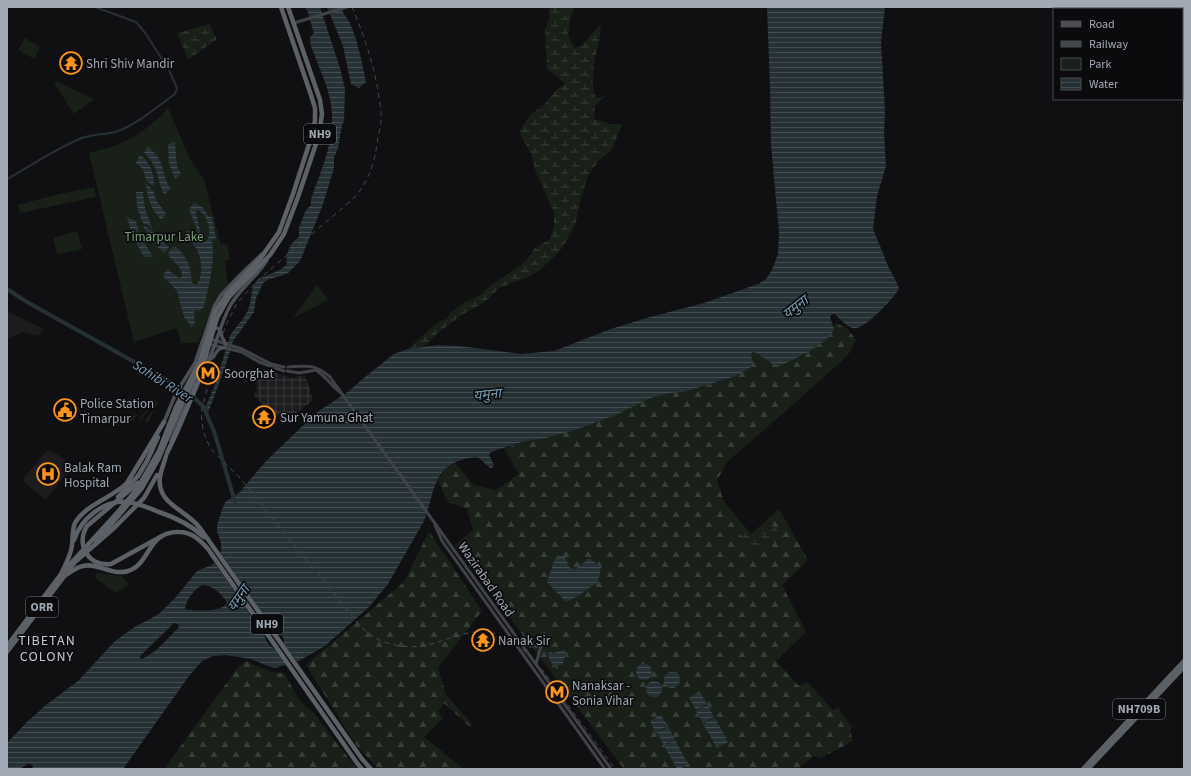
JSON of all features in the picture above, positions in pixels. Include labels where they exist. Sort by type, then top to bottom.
[{"type":"highway","name":"NH9","points":[[267,254],[279,232],[293,194],[313,132],[315,120],[311,95],[281,7]]},
{"type":"highway","name":"NH9","points":[[228,296],[284,234],[319,135],[322,121],[320,100],[296,23],[288,7]]},
{"type":"highway","points":[[89,549],[114,528],[142,501],[158,476],[199,380],[217,318],[228,296]]},
{"type":"highway","points":[[89,549],[134,493],[159,451],[176,406],[200,361],[215,312],[228,296]]},
{"type":"highway","points":[[118,514],[142,488],[159,458],[180,406],[205,358]]},
{"type":"highway","points":[[98,516],[138,476],[148,461],[164,422]]},
{"type":"highway","name":"ORR","points":[[63,575],[72,545],[73,528],[77,520],[89,509],[127,483],[164,422]]},
{"type":"highway","points":[[148,471],[129,492],[98,516],[85,529],[82,542],[84,550],[88,556],[101,564],[106,565],[114,563],[162,536],[173,532],[185,532],[209,546]]},
{"type":"highway","points":[[158,476],[163,496],[169,503],[195,522],[209,546]]},
{"type":"highway","points":[[72,545],[78,529],[86,519],[99,509],[114,504],[130,502],[165,514],[189,525],[209,546]]},
{"type":"highway","name":"ORR","points":[[7,646],[63,575],[118,514]]},
{"type":"highway","points":[[63,575],[84,565],[115,572],[126,572],[136,567],[153,544],[162,536]]},
{"type":"highway","name":"NH9","points":[[209,546],[362,759],[371,769]]},
{"type":"highway","name":"NH9","points":[[209,546],[356,763],[362,769]]},
{"type":"highway","name":"ORR","points":[[7,652],[63,575],[89,549]]},
{"type":"highway","name":"NH709B","points":[[1088,769],[1095,759],[1184,661]]},
{"type":"highway","name":"NH709B","points":[[1083,769],[1095,759],[1184,667]]},
{"type":"main road","points":[[296,23],[347,7]]},
{"type":"main road","points":[[205,368],[195,363],[214,307],[221,295],[258,257],[267,254]]},
{"type":"main road","points":[[211,359],[220,329],[230,306],[235,298],[263,267],[267,254]]},
{"type":"main road","points":[[207,325],[220,329]]},
{"type":"main road","points":[[220,329],[226,346]]},
{"type":"main road","points":[[204,338],[216,344]]},
{"type":"main road","points":[[202,342],[246,350],[285,370],[299,373],[312,368]]},
{"type":"main road","points":[[167,455],[187,398],[211,359],[219,349],[226,346]]},
{"type":"main road","points":[[199,352],[211,359]]},
{"type":"main road","name":"ORR","points":[[164,422],[176,393],[195,363]]},
{"type":"main road","points":[[285,370],[288,367],[301,366],[312,368]]},
{"type":"main road","name":"Wazirabad Road","points":[[312,368],[326,377],[334,388],[342,394],[611,769]]},
{"type":"main road","name":"Wazirabad Road","points":[[431,518],[442,541],[606,769]]},
{"type":"main road","points":[[521,644],[541,646],[536,664]]},
{"type":"shaded area","points":[[7,311],[44,329],[38,336],[23,332],[7,339]]},
{"type":"shaded area","points":[[264,369],[292,378],[305,375],[313,400],[295,414],[284,419],[267,410],[254,395],[258,386],[255,384]]},
{"type":"shaded area","name":"Balak Ram Hospital","points":[[48,449],[68,461],[75,470],[63,478],[45,500],[22,480]]},
{"type":"green space","points":[[548,7],[575,7],[571,14],[568,35],[574,48],[581,46],[600,25],[601,31],[594,65],[593,83],[596,98],[606,96],[595,105],[594,119],[609,124],[622,125],[611,151],[599,160],[588,176],[580,201],[576,222],[570,236],[559,252],[540,270],[530,276],[499,288],[485,302],[463,314],[439,332],[424,346],[408,349],[439,321],[447,319],[450,313],[463,303],[482,294],[491,285],[520,266],[535,248],[550,239],[554,227],[554,213],[534,167],[531,153],[519,131],[532,113],[543,106],[556,90],[565,84],[557,76],[547,70],[545,31],[550,17]]},
{"type":"green space","points":[[209,24],[217,39],[188,60],[177,33]]},
{"type":"green space","points":[[25,38],[40,47],[34,59],[18,50]]},
{"type":"green space","points":[[56,81],[94,99],[74,114],[54,83]]},
{"type":"green space","name":"Timarpur Lake","points":[[168,108],[189,157],[204,180],[221,245],[227,244],[230,260],[225,261],[228,284],[211,311],[198,343],[181,343],[177,328],[134,342],[89,153],[114,146],[129,139],[150,125]]},
{"type":"green space","points":[[94,187],[96,197],[20,213],[18,205],[55,195]]},
{"type":"green space","points":[[77,231],[82,249],[60,254],[57,253],[53,238]]},
{"type":"green space","points":[[317,285],[328,300],[293,318]]},
{"type":"green space","points":[[836,323],[848,329],[856,340],[848,355],[728,461],[717,480],[724,502],[751,534],[779,509],[808,560],[782,585],[806,632],[776,661],[799,686],[807,682],[833,710],[838,707],[852,727],[850,731],[853,741],[821,758],[814,756],[798,769],[624,769],[455,545],[473,530],[467,509],[447,502],[438,480],[445,469],[455,463],[474,485],[496,490],[519,474],[504,449],[525,441],[542,439],[572,431],[616,415],[653,397],[670,393],[684,392],[736,376],[753,363],[751,352],[757,353],[780,366],[812,349],[827,338]]},
{"type":"green space","points":[[151,398],[158,402],[148,423],[145,420],[154,409],[152,407],[140,420],[139,419],[154,401],[152,399],[132,421],[130,419],[133,415],[129,411],[136,416]]},
{"type":"green space","points":[[773,526],[781,533],[782,538],[777,543],[769,542],[762,549],[754,552],[749,549],[740,533],[743,530],[751,536],[763,534],[766,530]]},
{"type":"green space","points":[[429,531],[482,611],[438,668],[446,695],[473,725],[470,727],[444,703],[438,712],[443,718],[424,737],[464,769],[378,769],[356,745],[306,665],[404,582]]},
{"type":"green space","points":[[97,573],[122,576],[129,584],[116,593],[95,578]]},
{"type":"green space","points":[[246,661],[271,672],[284,673],[300,701],[314,713],[357,769],[164,769],[239,666]]},
{"type":"water","points":[[305,7],[320,7],[340,68],[345,89],[344,121],[338,148],[334,158],[334,168],[322,207],[300,261],[288,273],[269,279],[263,283],[256,298],[254,312],[233,341],[208,413],[205,408],[215,385],[230,336],[248,310],[252,289],[255,283],[263,277],[280,270],[287,264],[288,253],[291,246],[299,237],[299,228],[306,210],[311,205],[311,199],[325,161],[331,136],[332,109],[323,77],[311,46],[310,38],[314,32]]},
{"type":"water","points":[[327,7],[342,7],[344,15],[348,19],[353,30],[358,45],[366,82],[359,88],[351,84],[343,46]]},
{"type":"water","name":"यमुना","points":[[767,7],[885,7],[881,42],[886,166],[877,196],[873,229],[899,289],[871,320],[857,328],[852,328],[845,324],[835,314],[832,314],[830,317],[834,329],[831,335],[802,355],[780,366],[772,364],[759,354],[752,352],[751,355],[753,363],[751,367],[736,376],[684,392],[670,393],[653,397],[616,415],[572,431],[542,439],[525,441],[491,452],[489,455],[494,465],[492,468],[490,468],[479,458],[461,460],[448,466],[437,480],[424,521],[388,584],[369,607],[325,646],[299,661],[275,668],[251,659],[226,655],[213,656],[202,661],[189,676],[123,769],[32,769],[33,766],[29,763],[20,769],[7,769],[7,743],[27,722],[46,705],[78,681],[115,641],[136,626],[160,613],[176,597],[197,571],[212,565],[219,557],[221,543],[217,531],[217,525],[226,501],[239,493],[266,461],[316,413],[349,391],[394,354],[408,349],[438,345],[459,346],[521,354],[554,351],[611,329],[704,303],[758,284],[766,279],[772,270],[778,254],[779,233],[771,144]],"holes":[[[204,585],[211,587],[220,593],[227,602],[224,606],[215,610],[185,609],[192,594],[197,588]],[[174,623],[178,624],[179,627],[152,653],[142,659],[140,658],[141,655]]]},
{"type":"water","points":[[175,142],[177,167],[181,174],[175,179],[169,164],[168,144]]},
{"type":"water","points":[[148,147],[154,152],[161,162],[165,178],[171,189],[164,194],[155,167],[144,153]]},
{"type":"water","points":[[140,155],[144,158],[151,169],[154,187],[146,180],[143,169],[136,163]]},
{"type":"water","points":[[146,183],[154,192],[156,200],[166,214],[161,220],[150,203]]},
{"type":"water","points":[[136,192],[143,192],[145,209],[152,228],[142,222],[137,206]]},
{"type":"water","points":[[195,203],[203,208],[209,217],[212,217],[216,239],[212,240],[213,258],[210,282],[204,307],[199,311],[196,310],[194,312],[195,322],[192,327],[184,317],[177,291],[163,276],[168,270],[179,278],[182,277],[181,270],[168,254],[172,248],[176,247],[188,264],[192,283],[196,285],[199,281],[201,275],[200,257],[196,248],[187,237],[186,232],[189,230],[195,238],[198,238],[197,230],[190,210]],"holes":[[[197,210],[201,212],[207,220],[209,229],[206,242],[203,242],[196,213]]]},
{"type":"water","points":[[127,217],[136,221],[140,235],[153,257],[144,257],[132,235]]},
{"type":"water","points":[[143,225],[156,233],[169,247],[164,253],[152,240]]},
{"type":"water","points":[[558,555],[565,557],[570,568],[576,569],[589,558],[601,567],[598,582],[578,596],[566,602],[547,582],[554,561]]},
{"type":"water","points":[[564,650],[566,655],[562,665],[558,665],[558,669],[551,662],[548,653]]},
{"type":"water","points":[[644,664],[650,666],[652,672],[650,678],[644,680],[638,678],[636,672],[638,666]]},
{"type":"water","points":[[672,672],[678,674],[680,680],[678,686],[672,688],[666,686],[664,680],[666,674]]},
{"type":"water","points":[[654,681],[660,683],[662,689],[660,695],[654,697],[648,695],[646,689],[648,683]]},
{"type":"water","points":[[700,692],[707,704],[696,710],[689,698]]},
{"type":"water","points":[[708,705],[714,717],[703,723],[696,711]]},
{"type":"water","points":[[661,715],[667,726],[656,733],[650,721]]},
{"type":"water","points":[[715,718],[728,742],[717,748],[703,724]]},
{"type":"water","points":[[668,727],[675,739],[664,745],[657,733]]},
{"type":"water","points":[[675,740],[688,764],[680,769],[677,769],[664,746]]},
{"type":"pier","points":[[219,551],[273,628],[278,631],[284,639],[284,644],[298,663],[287,666],[275,649],[270,646],[264,634],[213,561]]},
{"type":"waterway","points":[[7,179],[81,138],[115,132],[123,129],[146,115],[175,94],[177,88],[169,70],[146,34],[136,22],[95,7]]},
{"type":"waterway","name":"Sahibi River","points":[[7,289],[27,302],[172,383],[193,397],[203,406],[214,431],[235,502]]},
{"type":"waterway","name":"Sahibi River","points":[[205,412],[207,408]]},
{"type":"railway","points":[[352,7],[371,59],[381,113],[380,128],[371,170],[364,185],[353,199],[258,280],[237,303],[226,325],[215,357],[201,413],[203,430],[210,448],[240,478],[362,628],[386,643],[407,647],[436,643],[471,632],[489,632],[510,641],[521,648],[539,666],[615,769]]},
{"type":"place","name":"Shri Shiv Mandir","points":[[71,63]]},
{"type":"place","name":"Soorghat","points":[[208,373]]},
{"type":"place","name":"Police Station Timarpur","points":[[65,410]]},
{"type":"place","name":"Sur Yamuna Ghat","points":[[264,417]]},
{"type":"place","name":"Balak Ram Hospital","points":[[48,474]]},
{"type":"place","name":"Nanak Sir","points":[[483,640]]},
{"type":"place","name":"Nanaksar - Sonia Vihar","points":[[557,692]]},
{"type":"district","name":"TIBETAN COLONY","points":[[47,648]]}]
